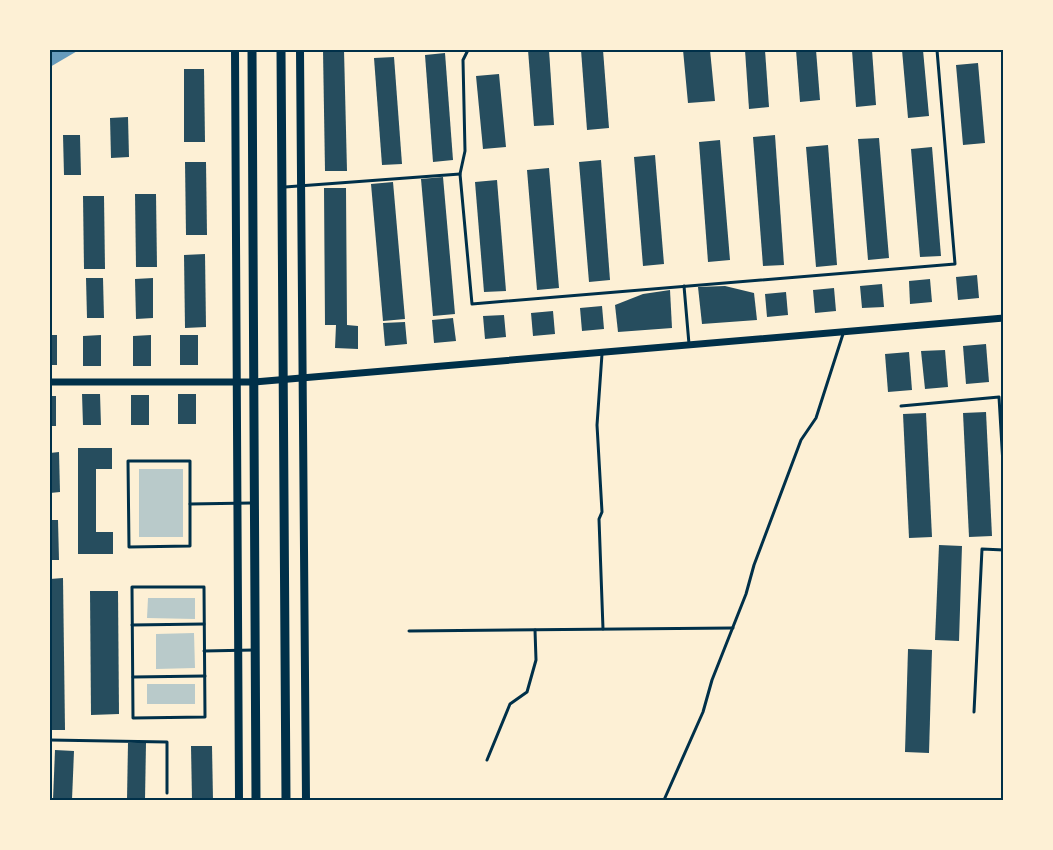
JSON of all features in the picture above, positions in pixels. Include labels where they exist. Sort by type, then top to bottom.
[{"type":"main road","points":[[235,50],[239,801]]},
{"type":"main road","points":[[252,50],[256,801]]},
{"type":"main road","points":[[281,50],[286,801]]},
{"type":"main road","points":[[300,50],[306,801]]},
{"type":"street","points":[[50,382],[254,382],[1004,318]]},
{"type":"lane","points":[[468,50],[463,60],[465,151],[460,174],[471,304],[956,264],[938,50]]},
{"type":"lane","points":[[282,187],[460,174]]},
{"type":"lane","points":[[684,286],[689,345]]},
{"type":"lane","points":[[664,801],[703,712],[712,680],[746,594],[754,565],[801,440],[816,418],[844,332]]},
{"type":"lane","points":[[602,352],[597,425],[602,512],[598,519],[603,629]]},
{"type":"lane","points":[[901,406],[999,397],[1004,481]]},
{"type":"lane","points":[[128,461],[190,461],[190,504],[190,546],[129,547],[128,461]]},
{"type":"lane","points":[[190,504],[255,503]]},
{"type":"lane","points":[[974,712],[982,549],[1004,550]]},
{"type":"lane","points":[[132,587],[204,587],[205,717],[133,718],[132,625],[132,587]]},
{"type":"lane","points":[[132,625],[204,624]]},
{"type":"lane","points":[[409,631],[733,628]]},
{"type":"lane","points":[[488,760],[510,704],[527,692],[536,660],[535,630]]},
{"type":"lane","points":[[204,651],[255,650]]},
{"type":"lane","points":[[133,677],[205,676]]},
{"type":"lane","points":[[50,740],[167,742],[167,793]]},
{"type":"shaded area","points":[[139,469],[183,469],[183,537],[139,537]]},
{"type":"shaded area","points":[[148,598],[195,598],[195,619],[147,618]]},
{"type":"shaded area","points":[[194,633],[195,668],[156,669],[156,634]]},
{"type":"shaded area","points":[[147,684],[195,684],[195,704],[147,704]]},
{"type":"water","points":[[50,50],[79,50],[50,67]]},
{"type":"building","points":[[323,50],[344,50],[347,171],[325,171]]},
{"type":"building","points":[[528,50],[549,50],[554,125],[534,126]]},
{"type":"building","points":[[581,50],[603,50],[609,128],[587,130]]},
{"type":"building","points":[[683,50],[710,50],[715,101],[688,103]]},
{"type":"building","points":[[745,50],[765,50],[769,107],[749,109]]},
{"type":"building","points":[[796,50],[816,50],[820,100],[800,102]]},
{"type":"building","points":[[852,50],[872,50],[876,105],[856,107]]},
{"type":"building","points":[[902,50],[923,50],[929,116],[908,118]]},
{"type":"building","points":[[445,53],[453,160],[433,162],[425,55]]},
{"type":"building","points":[[394,57],[402,164],[382,165],[374,58]]},
{"type":"building","points":[[978,63],[985,143],[963,145],[956,65]]},
{"type":"building","points":[[184,69],[204,69],[205,142],[184,142]]},
{"type":"building","points":[[499,74],[506,147],[483,149],[476,76]]},
{"type":"building","points":[[128,117],[129,157],[111,158],[110,118]]},
{"type":"building","points":[[63,135],[80,135],[81,175],[64,175]]},
{"type":"building","points":[[775,135],[784,265],[763,266],[753,137]]},
{"type":"building","points":[[879,138],[889,258],[868,260],[858,139]]},
{"type":"building","points":[[720,140],[730,260],[708,262],[699,142]]},
{"type":"building","points":[[828,145],[837,265],[816,267],[806,147]]},
{"type":"building","points":[[932,147],[941,256],[920,257],[911,149]]},
{"type":"building","points":[[655,155],[664,264],[643,266],[634,157]]},
{"type":"building","points":[[601,160],[610,280],[589,282],[579,162]]},
{"type":"building","points":[[185,162],[206,162],[207,235],[186,235]]},
{"type":"building","points":[[549,168],[559,288],[537,290],[527,170]]},
{"type":"building","points":[[443,177],[455,314],[433,316],[421,179]]},
{"type":"building","points":[[497,180],[506,291],[484,292],[475,182]]},
{"type":"building","points":[[393,182],[405,319],[383,321],[371,184]]},
{"type":"building","points":[[324,188],[346,188],[347,325],[358,326],[358,349],[335,348],[336,325],[325,325]]},
{"type":"building","points":[[135,194],[156,194],[157,267],[136,267]]},
{"type":"building","points":[[83,196],[104,196],[105,269],[84,269]]},
{"type":"building","points":[[205,254],[206,327],[185,328],[184,255]]},
{"type":"building","points":[[977,275],[979,298],[958,300],[956,277]]},
{"type":"building","points":[[86,278],[103,278],[104,318],[87,318]]},
{"type":"building","points":[[153,278],[153,318],[136,319],[135,279]]},
{"type":"building","points":[[930,279],[932,302],[910,304],[909,281]]},
{"type":"building","points":[[882,284],[884,307],[862,308],[860,286]]},
{"type":"building","points":[[725,286],[754,293],[757,320],[702,324],[698,287]]},
{"type":"building","points":[[834,288],[836,311],[815,313],[813,290]]},
{"type":"building","points":[[670,290],[672,328],[618,332],[615,305],[643,294]]},
{"type":"building","points":[[786,292],[788,315],[767,317],[765,294]]},
{"type":"building","points":[[602,306],[604,329],[582,331],[580,308]]},
{"type":"building","points":[[553,311],[555,334],[533,336],[531,313]]},
{"type":"building","points":[[504,315],[506,337],[485,339],[483,316]]},
{"type":"building","points":[[453,318],[456,341],[434,343],[432,320]]},
{"type":"building","points":[[405,322],[407,344],[385,346],[383,323]]},
{"type":"building","points":[[50,335],[57,335],[57,365],[50,365]]},
{"type":"building","points":[[101,335],[101,366],[83,366],[83,336]]},
{"type":"building","points":[[151,335],[151,366],[133,366],[133,336]]},
{"type":"building","points":[[180,335],[198,335],[198,365],[180,365]]},
{"type":"building","points":[[986,344],[989,382],[966,384],[963,346]]},
{"type":"building","points":[[945,350],[948,387],[925,389],[921,351]]},
{"type":"building","points":[[909,352],[912,390],[888,392],[885,354]]},
{"type":"building","points":[[82,394],[100,394],[101,425],[83,425]]},
{"type":"building","points":[[178,394],[196,394],[196,424],[178,424]]},
{"type":"building","points":[[131,395],[149,395],[149,425],[131,425]]},
{"type":"building","points":[[50,396],[56,396],[56,426],[50,426]]},
{"type":"building","points":[[986,412],[992,536],[969,537],[963,413]]},
{"type":"building","points":[[926,413],[932,537],[909,538],[903,414]]},
{"type":"building","points":[[78,448],[112,448],[112,469],[96,469],[96,532],[113,532],[113,554],[78,554]]},
{"type":"building","points":[[59,452],[60,492],[50,493],[50,453]]},
{"type":"building","points":[[50,520],[58,520],[59,560],[50,560]]},
{"type":"building","points":[[939,545],[962,546],[959,641],[935,640]]},
{"type":"building","points":[[63,578],[65,730],[50,730],[50,579]]},
{"type":"building","points":[[90,591],[118,591],[119,714],[91,715]]},
{"type":"building","points":[[908,649],[932,650],[929,753],[905,752]]},
{"type":"building","points":[[128,743],[146,743],[145,800],[127,800]]},
{"type":"building","points":[[191,746],[212,746],[213,800],[192,800]]},
{"type":"building","points":[[55,750],[74,751],[72,800],[53,800]]}]
